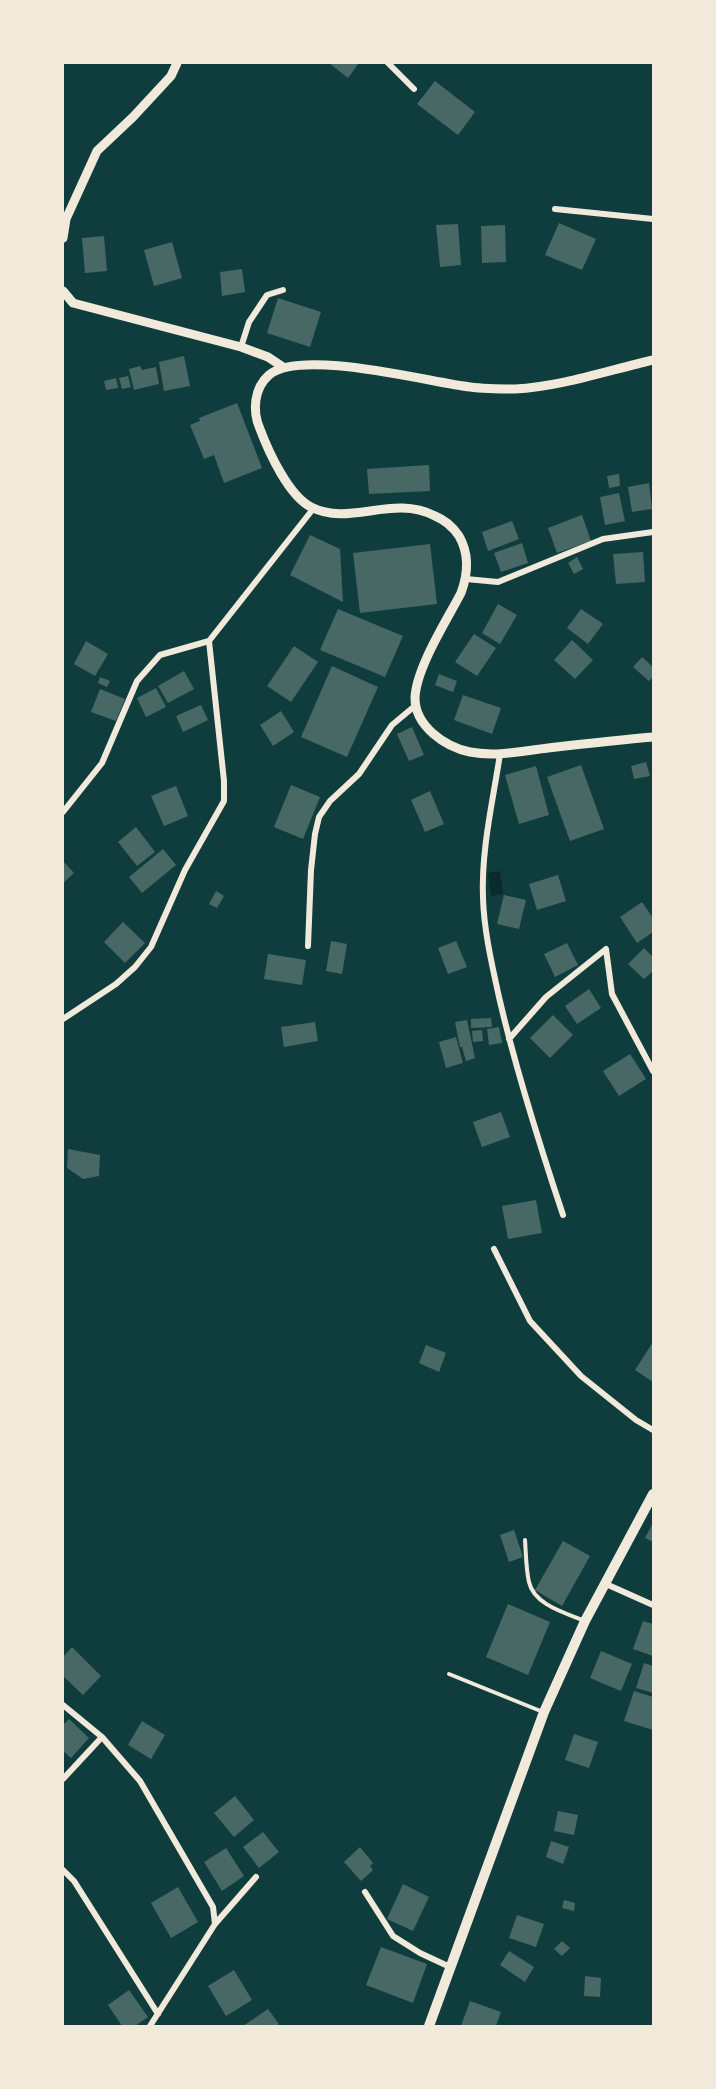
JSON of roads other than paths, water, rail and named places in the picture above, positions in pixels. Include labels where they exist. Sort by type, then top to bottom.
[{"type":"main road","points":[[429,2026],[544,1712],[585,1621],[651,1501]]},
{"type":"street","points":[[63,238],[66,219],[97,151],[164,84],[177,63]]},
{"type":"street","points":[[388,63],[414,89]]},
{"type":"street","points":[[555,209],[653,219]]},
{"type":"street","points":[[241,347],[249,322],[267,295],[283,290]]},
{"type":"street","points":[[63,291],[73,303],[241,347],[268,357],[283,367]]},
{"type":"street","points":[[653,360],[536,387],[515,389],[470,387],[338,366],[283,367],[272,372],[264,380],[258,390],[255,413],[258,425],[289,488],[304,503],[325,513],[339,514],[405,507],[430,513],[442,519],[458,534],[467,558],[466,579],[422,670],[415,696],[419,715],[426,727],[447,743],[470,752],[500,754],[653,736]]},
{"type":"street","points":[[63,813],[102,763],[137,681],[160,655],[209,641],[313,508]]},
{"type":"street","points":[[466,579],[498,582],[603,539],[653,532]]},
{"type":"street","points":[[63,1019],[116,984],[135,967],[151,947],[185,870],[224,801],[224,781],[209,641]]},
{"type":"street","points":[[308,946],[311,870],[319,817],[330,801],[359,774],[392,725],[416,705]]},
{"type":"street","points":[[500,754],[483,863],[483,900],[491,962],[508,1039],[563,1215]]},
{"type":"street","points":[[508,1039],[546,997],[606,949],[612,994],[653,1071]]},
{"type":"street","points":[[494,1249],[530,1321],[581,1376],[636,1420],[653,1430]]},
{"type":"street","points":[[606,1584],[653,1605]]},
{"type":"street","points":[[63,1706],[102,1737],[140,1781],[213,1907],[214,1924]]},
{"type":"street","points":[[63,1779],[102,1737]]},
{"type":"street","points":[[63,1870],[74,1881],[158,2014]]},
{"type":"street","points":[[150,2026],[214,1924],[255,1877]]},
{"type":"street","points":[[365,1892],[393,1936],[420,1953],[450,1967]]},
{"type":"lane","points":[[525,1540],[529,1583],[533,1593],[540,1600],[585,1621]]},
{"type":"lane","points":[[449,1674],[544,1712]]},
{"type":"water","points":[[500,871],[503,894],[491,896],[488,873]]}]
